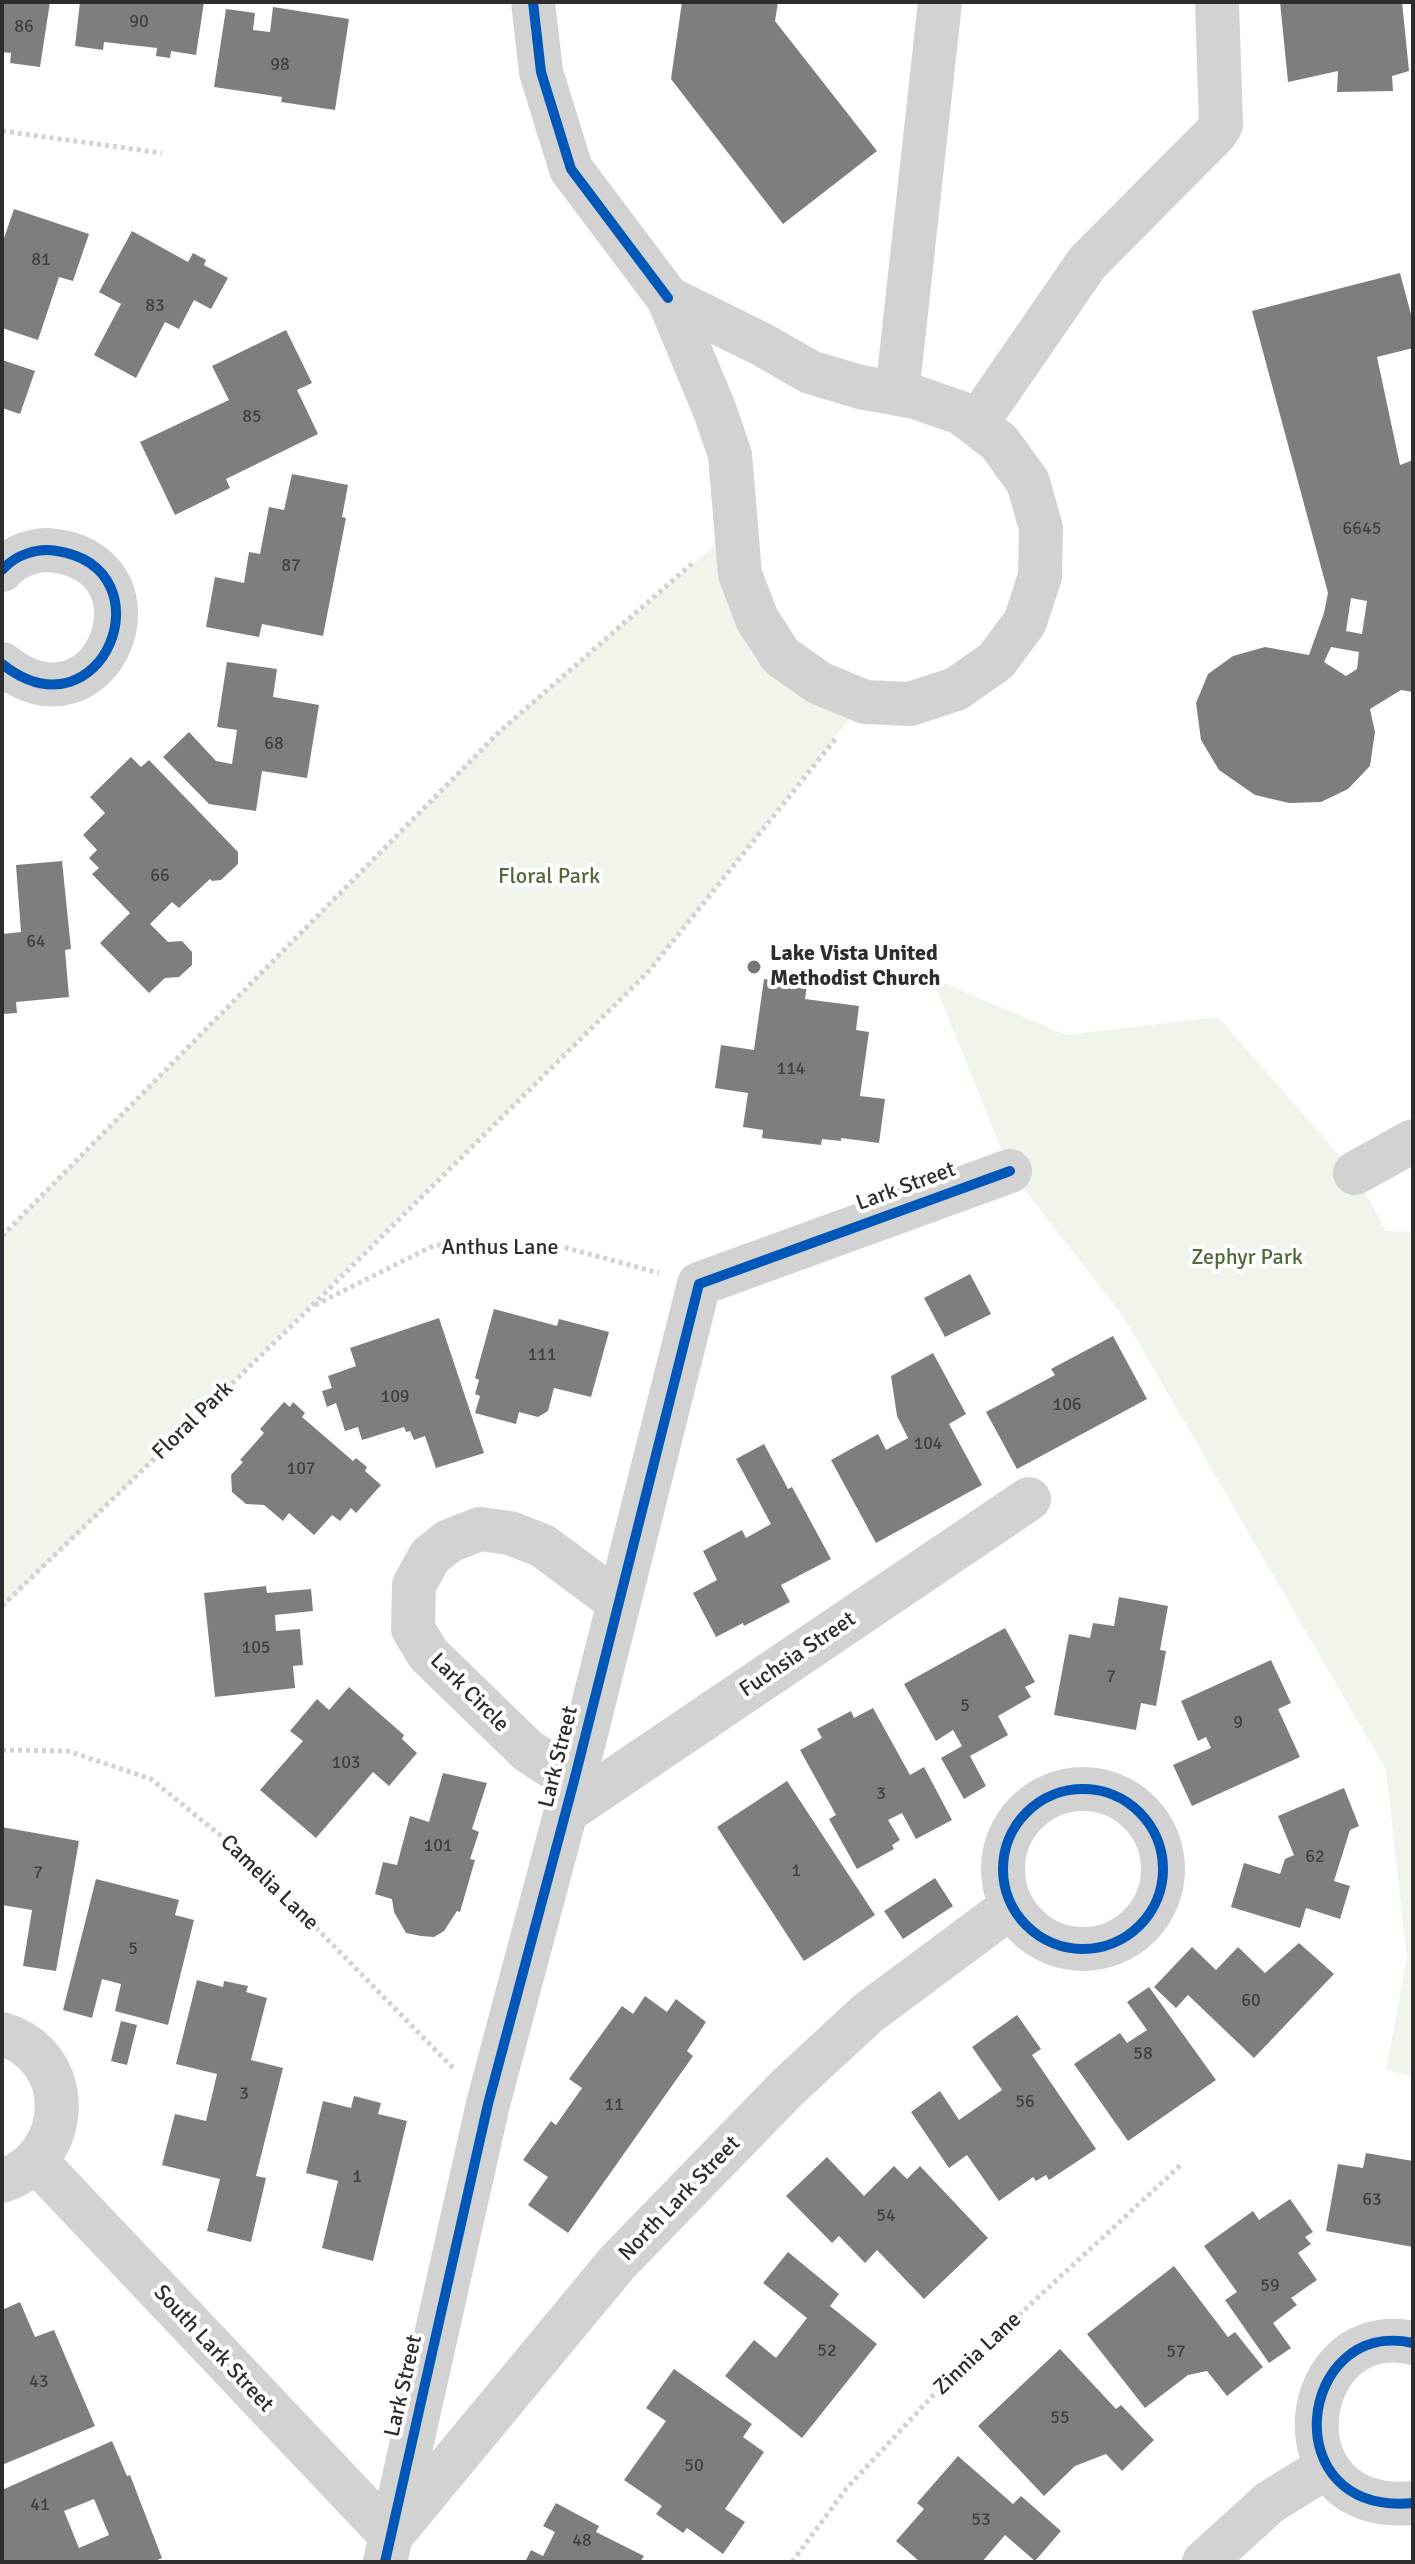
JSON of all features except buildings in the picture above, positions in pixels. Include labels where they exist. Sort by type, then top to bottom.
[{"type":"street","points":[[533,2],[541,72],[571,169],[668,298],[715,411],[730,455],[740,574],[757,619],[781,656],[819,683],[865,702],[910,704],[956,689],[996,661],[1025,622],[1040,576],[1041,528],[1028,482],[999,442],[961,413],[915,397],[860,387],[810,372],[668,298]]},
{"type":"street","points":[[897,394],[940,2]]},
{"type":"street","points":[[976,424],[1087,263],[1221,125],[1217,2]]},
{"type":"street","points":[[2,570],[27,553],[49,549],[71,553],[90,563],[106,579],[115,599],[117,622],[112,644],[100,662],[82,676],[61,684],[39,684],[18,677],[2,664]]},
{"type":"street","points":[[1355,1173],[1413,1141]]},
{"type":"street","name":"Lark Street","points":[[388,2549],[488,2104],[570,1796],[699,1284],[1010,1171]]},
{"type":"street","name":"Fuchsia Street","points":[[570,1796],[1029,1499]]},
{"type":"street","name":"Lark Circle","points":[[570,1796],[428,1654],[413,1629],[414,1585],[430,1556],[449,1541],[480,1529],[510,1533],[543,1546],[617,1601]]},
{"type":"street","name":"North Lark Street","points":[[388,2549],[617,2263],[787,2088],[868,2013],[1012,1906]]},
{"type":"street","name":"South Lark Street","points":[[2,2034],[13,2037],[33,2051],[48,2070],[56,2093],[57,2118],[50,2141],[19,2171],[388,2549]]},
{"type":"street","points":[[1413,2343],[1377,2343],[1353,2353],[1334,2370],[1321,2392],[1315,2417],[1317,2443],[1327,2467],[1344,2486],[1366,2499],[1391,2505],[1413,2503]]},
{"type":"street","points":[[1204,2562],[1270,2502],[1327,2467]]},
{"type":"path","points":[[2,131],[162,153]]},
{"type":"path","points":[[2,1236],[498,733],[735,526]]},
{"type":"green space","name":"Floral Park","points":[[729,533],[749,619],[862,703],[649,971],[2,1609],[2,1236],[498,733]]},
{"type":"green space","name":"Zephyr Park","points":[[932,978],[1066,1035],[1218,1017],[1355,1173],[1386,1231],[1413,1232],[1413,2076],[1386,2070],[1407,1958],[1386,1770],[1123,1316],[1010,1171]]},
{"type":"cycle path","points":[[533,2],[541,72],[571,169],[668,298]]},
{"type":"cycle path","points":[[2,570],[20,556],[42,550],[57,551],[91,564],[111,587],[116,615],[110,644],[93,668],[69,682],[38,683],[2,664]]},
{"type":"cycle path","points":[[385,2562],[488,2104],[574,1781],[699,1284],[1010,1171]]},
{"type":"cycle path","points":[[1083,1789],[1113,1795],[1139,1813],[1157,1839],[1163,1869],[1157,1899],[1139,1925],[1113,1943],[1083,1949],[1053,1943],[1027,1925],[1009,1899],[1003,1869],[1009,1839],[1027,1813],[1053,1795],[1083,1789]]},
{"type":"cycle path","points":[[1413,2343],[1374,2343],[1345,2359],[1325,2386],[1317,2418],[1321,2451],[1337,2480],[1368,2499],[1413,2503]]},
{"type":"place","name":"Lake Vista United Methodist Church","points":[[754,967]]}]
